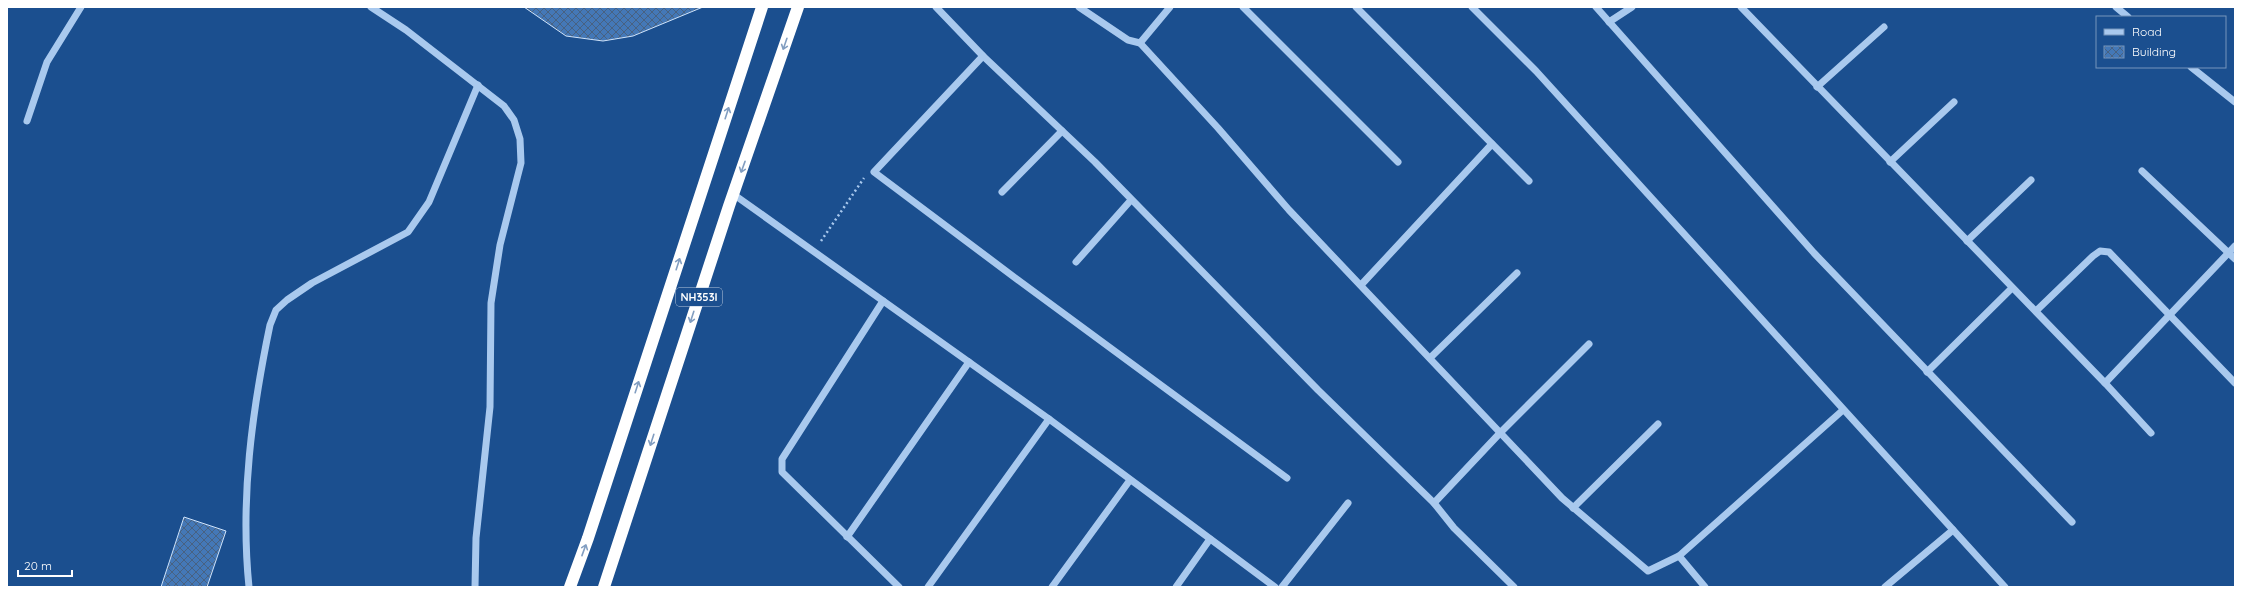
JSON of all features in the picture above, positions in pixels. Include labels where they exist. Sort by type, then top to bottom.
[{"type":"highway","name":"NH353I","points":[[570,587],[588,538],[762,7]]},
{"type":"highway","name":"NH353I","points":[[604,587],[733,194],[798,7]]},
{"type":"street","points":[[27,121],[47,62],[81,7]]},
{"type":"street","points":[[371,7],[406,30],[504,106],[514,120],[520,139],[520,163],[500,245],[491,303],[490,407],[476,538],[475,587]]},
{"type":"street","points":[[936,7],[983,56],[1062,131],[1131,200],[1318,390],[1434,503],[1454,528],[1514,587]]},
{"type":"street","points":[[1078,7],[1128,40],[1140,43],[1218,128],[1289,210],[1361,284],[1500,433],[1573,508],[1648,571],[1680,556],[1842,410]]},
{"type":"street","points":[[1140,43],[1170,7]]},
{"type":"street","points":[[1243,7],[1398,162]]},
{"type":"street","points":[[1356,7],[1529,181]]},
{"type":"street","points":[[1472,7],[1536,71],[1842,410],[2005,587]]},
{"type":"street","points":[[1596,7],[1814,254],[2072,522]]},
{"type":"street","points":[[1609,22],[1632,7]]},
{"type":"street","points":[[1741,7],[2012,288],[2036,311],[2151,433]]},
{"type":"street","points":[[2116,7],[2127,16]]},
{"type":"street","points":[[1818,87],[1884,28]]},
{"type":"street","points":[[983,56],[874,172],[1287,478]]},
{"type":"street","points":[[2192,68],[2235,102]]},
{"type":"street","points":[[249,587],[245,549],[251,425],[270,325],[276,310],[287,300],[312,283],[408,232],[429,202],[478,85]]},
{"type":"street","points":[[1890,162],[1954,102]]},
{"type":"street","points":[[1002,192],[1062,131]]},
{"type":"street","points":[[1361,284],[1492,144]]},
{"type":"street","points":[[2142,172],[2235,259]]},
{"type":"street","points":[[1967,241],[2031,180]]},
{"type":"street","points":[[733,194],[1049,419],[1275,587]]},
{"type":"street","points":[[1076,262],[1131,200]]},
{"type":"street","points":[[2105,383],[2235,246]]},
{"type":"street","points":[[2036,311],[2100,251],[2109,252],[2116,257],[2169,315],[2235,383]]},
{"type":"street","points":[[1430,358],[1517,272]]},
{"type":"street","points":[[1928,372],[2012,288]]},
{"type":"street","points":[[883,301],[782,459],[782,472],[899,587]]},
{"type":"street","points":[[1434,503],[1500,433],[1589,344]]},
{"type":"street","points":[[847,537],[968,362]]},
{"type":"street","points":[[928,587],[1049,419]]},
{"type":"street","points":[[1573,508],[1658,424]]},
{"type":"street","points":[[1052,587],[1130,480]]},
{"type":"street","points":[[1282,587],[1348,504]]},
{"type":"street","points":[[1885,587],[1954,530]]},
{"type":"street","points":[[1176,587],[1210,539]]},
{"type":"street","points":[[1680,556],[1705,587]]},
{"type":"path","points":[[814,251],[862,179],[874,172]]},
{"type":"building","points":[[524,7],[703,7],[633,36],[603,41],[566,36]]},
{"type":"building","points":[[184,517],[226,531],[207,587],[161,587]]}]
